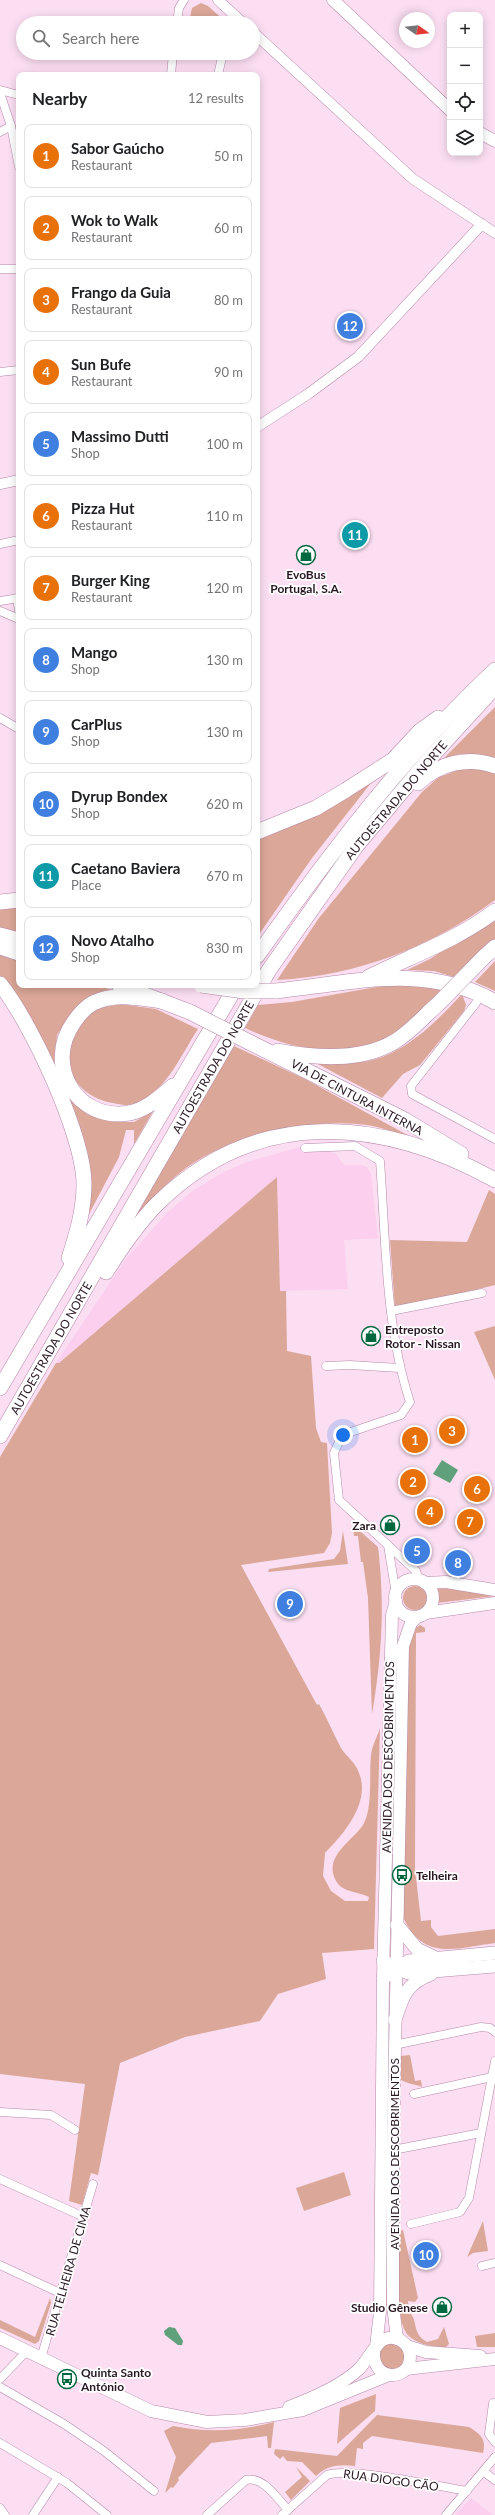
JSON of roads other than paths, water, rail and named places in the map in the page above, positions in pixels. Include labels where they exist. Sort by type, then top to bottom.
[{"type":"highway","points":[[260,952],[329,858],[396,775],[495,670]]},
{"type":"highway","name":"AUTOESTRADA DO NORTE","points":[[260,986],[304,916],[357,845],[430,758],[495,687]]},
{"type":"highway","points":[[260,831],[316,808],[374,773],[393,760],[420,731],[471,694]]},
{"type":"highway","points":[[357,845],[428,773],[459,762],[480,760],[495,766]]},
{"type":"highway","points":[[0,902],[16,900]]},
{"type":"highway","points":[[365,979],[425,952],[484,920],[495,911]]},
{"type":"highway","points":[[0,935],[16,939]]},
{"type":"highway","points":[[0,947],[16,952]]},
{"type":"highway","points":[[256,1045],[324,1056],[350,1055],[375,1050],[394,1042],[411,1028],[438,1004],[490,952]]},
{"type":"highway","points":[[222,988],[244,991],[276,991],[365,979],[403,977],[443,981],[463,987],[495,1002]]},
{"type":"highway","points":[[0,984],[18,1009],[28,1028],[64,1106],[81,1157],[84,1183],[82,1212],[78,1234],[56,1292]]},
{"type":"highway","points":[[127,988],[162,1001]]},
{"type":"highway","points":[[162,1001],[126,996],[92,1003],[78,1017],[64,1040],[61,1052],[64,1075],[68,1084],[84,1103],[116,1114],[130,1113],[149,1105],[176,1083],[184,1073],[236,988]]},
{"type":"highway","name":"AUTOESTRADA DO NORTE","points":[[0,1436],[259,988]]},
{"type":"highway","name":"VIA DE CINTURA INTERNA","points":[[162,1001],[190,1012],[405,1120],[495,1177]]},
{"type":"highway","name":"AUTOESTRADA DO NORTE","points":[[0,1388],[56,1292],[122,1184],[184,1073]]},
{"type":"highway","points":[[12,1417],[124,1243],[139,1224],[172,1190],[204,1168],[235,1151],[253,1144],[290,1135],[327,1132],[365,1133],[412,1143],[460,1161],[495,1180]]},
{"type":"main road","points":[[332,0],[447,107]]},
{"type":"main road","points":[[483,135],[495,141]]},
{"type":"main road","points":[[495,1590],[446,1582],[422,1582],[412,1580],[401,1585],[396,1597],[403,1613],[422,1615],[495,1603]]},
{"type":"main road","points":[[422,1582],[433,1595],[433,1603],[422,1615]]},
{"type":"main road","name":"AVENIDA DOS DESCOBRIMENTOS","points":[[375,2349],[380,2312],[383,1961],[392,1615],[396,1597]]},
{"type":"main road","name":"AVENIDA DOS DESCOBRIMENTOS","points":[[402,2342],[392,2306],[394,2045],[403,1646],[408,1628],[422,1615]]},
{"type":"main road","points":[[397,1925],[417,1949],[438,1959]]},
{"type":"main road","points":[[383,1978],[396,1968],[409,1961],[495,1953]]},
{"type":"main road","points":[[383,1961],[408,1973],[438,1972],[495,1966]]},
{"type":"main road","points":[[395,2020],[403,1996],[412,1984],[438,1972]]},
{"type":"main road","points":[[0,2338],[151,2411],[169,2416],[207,2422],[266,2416],[303,2410],[389,2375],[401,2373],[406,2369],[410,2358],[402,2342]]},
{"type":"main road","points":[[266,2416],[298,2403],[347,2378],[385,2339],[402,2342],[426,2352],[495,2358]]},
{"type":"main road","points":[[375,2349],[375,2364],[383,2373],[389,2375]]},
{"type":"main road","points":[[406,2369],[495,2358]]},
{"type":"street","points":[[177,16],[178,8],[184,0]]},
{"type":"street","points":[[218,0],[235,16]]},
{"type":"street","points":[[260,38],[413,179],[495,233]]},
{"type":"street","points":[[171,72],[172,60]]},
{"type":"street","points":[[219,72],[221,60]]},
{"type":"street","points":[[16,94],[0,91],[11,126],[16,152]]},
{"type":"street","points":[[0,132],[11,126]]},
{"type":"street","points":[[260,425],[308,394],[358,357],[482,224]]},
{"type":"street","points":[[0,269],[16,269]]},
{"type":"street","points":[[0,372],[16,370]]},
{"type":"street","points":[[0,484],[16,481]]},
{"type":"street","points":[[0,544],[16,541]]},
{"type":"street","points":[[0,602],[16,598]]},
{"type":"street","points":[[0,611],[16,618]]},
{"type":"street","points":[[0,718],[16,727]]},
{"type":"street","points":[[476,1003],[411,1086],[412,1094],[495,1139]]},
{"type":"street","points":[[305,1148],[355,1146],[380,1161],[391,1311],[399,1368],[410,1402],[401,1415],[342,1434],[334,1453],[338,1500],[416,1571],[422,1582]]},
{"type":"street","points":[[391,1311],[482,1293]]},
{"type":"street","points":[[326,1366],[350,1364],[399,1368]]},
{"type":"street","points":[[388,1545],[396,1597]]},
{"type":"street","points":[[394,2045],[481,2027],[490,2028],[495,2032]]},
{"type":"street","points":[[410,2224],[460,2212],[465,2207],[469,2198],[495,2061]]},
{"type":"street","points":[[414,2094],[492,2077]]},
{"type":"street","points":[[0,2112],[51,2115],[75,2130]]},
{"type":"street","points":[[393,2150],[481,2133]]},
{"type":"street","points":[[0,2179],[84,2218]]},
{"type":"street","name":"RUA TELHEIRA DE CIMA","points":[[41,2358],[62,2294],[93,2184]]},
{"type":"street","points":[[482,2266],[495,2263]]},
{"type":"street","points":[[0,2265],[62,2294]]},
{"type":"street","points":[[0,2379],[27,2351]]},
{"type":"street","points":[[0,2387],[64,2424],[104,2450],[154,2491]]},
{"type":"street","points":[[494,2403],[489,2434],[495,2442]]},
{"type":"street","points":[[0,2443],[58,2477],[107,2515]]},
{"type":"street","points":[[446,2515],[484,2472],[495,2457]]},
{"type":"street","name":"RUA DIOGO CÃO","points":[[285,2512],[327,2476],[341,2472],[467,2491]]},
{"type":"street","points":[[484,2472],[495,2480]]},
{"type":"street","points":[[33,2515],[58,2477]]},
{"type":"street","points":[[207,2515],[246,2480],[254,2478],[260,2481],[285,2512]]},
{"type":"street","points":[[0,2508],[5,2515]]},
{"type":"place","name":"Novo Atalho","points":[[350,326]]},
{"type":"place","name":"Caetano Baviera","points":[[355,535]]},
{"type":"place","name":"EvoBus Portugal, S.A.","points":[[306,555]]},
{"type":"place","name":"Entreposto Rotor - Nissan","points":[[371,1336]]},
{"type":"place","name":"Frango da Guia","points":[[452,1431]]},
{"type":"place","name":"Sabor Gaúcho","points":[[415,1440]]},
{"type":"place","name":"Wok to Walk","points":[[413,1482]]},
{"type":"place","name":"Pizza Hut","points":[[477,1489]]},
{"type":"place","name":"Sun Bufe","points":[[430,1512]]},
{"type":"place","name":"Burger King","points":[[470,1522]]},
{"type":"place","name":"Zara","points":[[390,1525]]},
{"type":"place","name":"Massimo Dutti","points":[[417,1551]]},
{"type":"place","name":"Mango","points":[[458,1563]]},
{"type":"place","name":"CarPlus","points":[[290,1604]]},
{"type":"place","name":"Telheira","points":[[402,1875]]},
{"type":"place","name":"Dyrup Bondex","points":[[426,2255]]},
{"type":"place","name":"Studio Gênese","points":[[442,2307]]},
{"type":"place","name":"Quinta Santo António","points":[[67,2379]]}]
